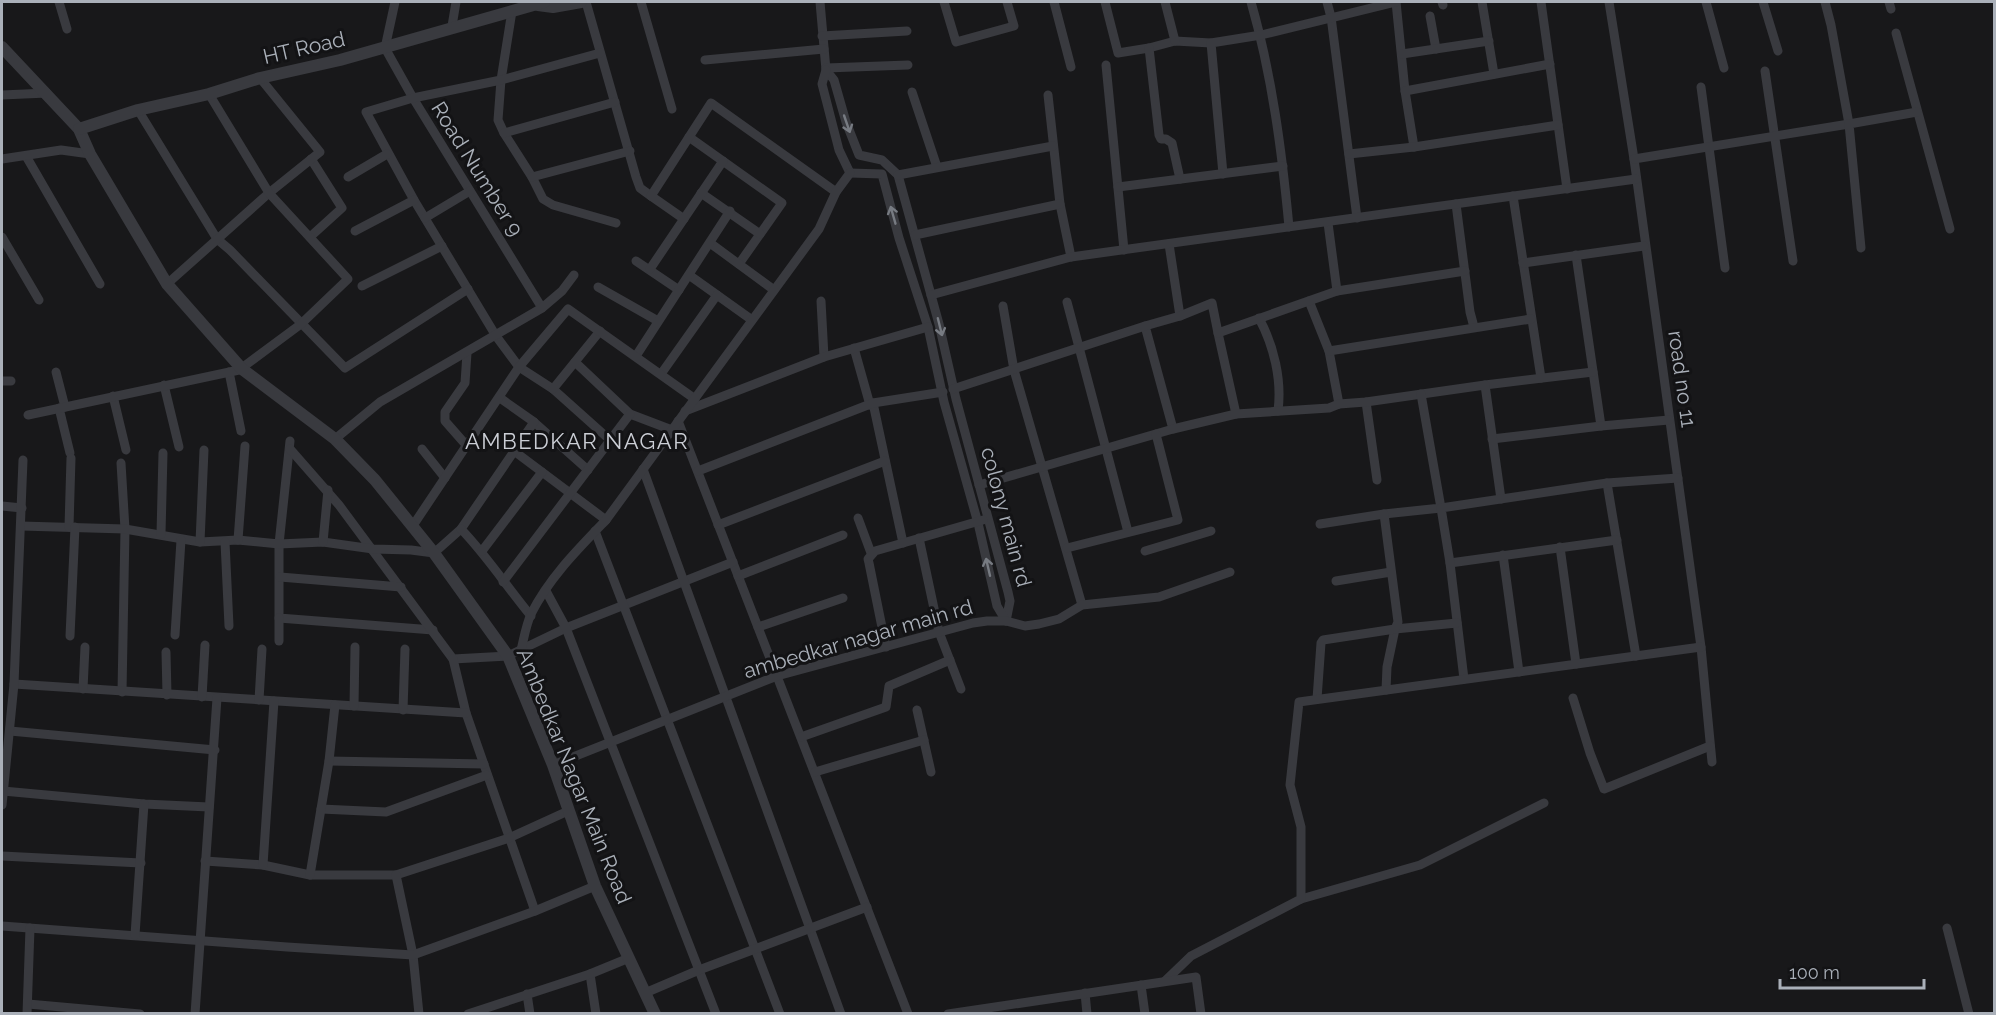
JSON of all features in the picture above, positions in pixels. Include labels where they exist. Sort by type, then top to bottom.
[{"type":"street","points":[[59,2],[67,28]]},
{"type":"street","points":[[385,48],[395,2]]},
{"type":"street","points":[[452,26],[456,2]]},
{"type":"street","name":"HT Road","points":[[79,129],[138,110],[385,48],[517,7],[541,3],[553,7],[581,2]]},
{"type":"street","points":[[586,2],[640,188],[684,219]]},
{"type":"street","points":[[641,2],[672,109]]},
{"type":"street","points":[[820,2],[826,69],[822,84],[839,150],[849,169]]},
{"type":"street","points":[[944,2],[956,42],[1014,26],[1007,2]]},
{"type":"street","points":[[1054,2],[1071,67]]},
{"type":"street","points":[[1105,2],[1118,53],[1175,41],[1211,43],[1261,35],[1396,2],[1414,147]]},
{"type":"street","points":[[1165,2],[1175,41]]},
{"type":"street","points":[[1251,2],[1261,35],[1283,166],[1289,227]]},
{"type":"street","points":[[1327,2],[1331,17],[1357,218]]},
{"type":"street","points":[[1482,2],[1494,74]]},
{"type":"street","points":[[1541,2],[1567,189]]},
{"type":"street","name":"road no 11","points":[[1609,2],[1634,159],[1644,246],[1701,647],[1712,762]]},
{"type":"street","points":[[1706,2],[1724,68]]},
{"type":"street","points":[[1763,2],[1778,51]]},
{"type":"street","points":[[1825,2],[1832,25],[1849,124],[1861,248]]},
{"type":"street","points":[[517,7],[501,80],[498,120],[543,199],[553,206],[615,223]]},
{"type":"street","points":[[1430,16],[1436,49]]},
{"type":"street","points":[[822,36],[907,31]]},
{"type":"street","points":[[1896,33],[1950,229]]},
{"type":"street","points":[[1402,54],[1489,41]]},
{"type":"street","points":[[1211,43],[1223,174]]},
{"type":"street","name":"Ambedkar Nagar Main Road","points":[[2,47],[79,129],[90,154],[167,284],[242,369],[335,439],[375,480],[434,553],[508,656],[553,765],[595,886],[655,1014]]},
{"type":"street","name":"Road Number 9","points":[[385,48],[413,98],[542,308]]},
{"type":"street","points":[[1149,48],[1157,128],[1161,139],[1172,143],[1179,179]]},
{"type":"street","points":[[705,60],[824,49]]},
{"type":"street","points":[[600,52],[501,80],[413,98],[366,112],[414,200],[496,336],[519,367],[552,388],[610,440]]},
{"type":"street","points":[[1406,92],[1550,64]]},
{"type":"street","points":[[826,69],[908,65]]},
{"type":"street","points":[[1106,65],[1124,250]]},
{"type":"street","points":[[826,69],[834,80],[846,122],[859,155]]},
{"type":"street","points":[[1765,71],[1793,261]]},
{"type":"street","points":[[167,284],[269,193],[320,152],[260,78]]},
{"type":"street","points":[[1701,87],[1725,268]]},
{"type":"street","points":[[912,92],[937,167]]},
{"type":"street","points":[[2,95],[47,93]]},
{"type":"street","points":[[28,415],[242,369],[301,324],[348,279],[269,193],[208,94]]},
{"type":"street","points":[[1048,95],[1060,204],[1071,257]]},
{"type":"street","points":[[504,133],[615,102]]},
{"type":"street","points":[[651,196],[711,103],[836,192]]},
{"type":"street","points":[[138,110],[217,239],[345,368],[468,289]]},
{"type":"street","points":[[1634,159],[1917,112]]},
{"type":"street","points":[[1349,154],[1414,147],[1558,125]]},
{"type":"street","points":[[689,137],[783,203],[739,264]]},
{"type":"street","points":[[859,155],[882,160],[898,174],[1053,146]]},
{"type":"street","points":[[2,159],[61,150],[90,154]]},
{"type":"street","points":[[532,177],[630,151]]},
{"type":"street","points":[[348,177],[387,153]]},
{"type":"street","points":[[521,650],[531,616],[568,558],[606,520],[819,229],[836,192],[859,155]]},
{"type":"street","points":[[26,156],[100,284]]},
{"type":"street","points":[[310,237],[342,208],[311,159]]},
{"type":"street","points":[[650,269],[723,161]]},
{"type":"street","points":[[1118,187],[1283,166]]},
{"type":"street","name":"colony main rd","points":[[849,169],[882,174],[928,327],[997,606],[1006,621]]},
{"type":"street","name":"colony main rd","points":[[898,174],[931,295],[954,394],[1008,592],[1010,601],[1006,621]]},
{"type":"street","points":[[931,295],[1071,257],[1636,179]]},
{"type":"street","points":[[425,218],[470,191]]},
{"type":"street","points":[[701,193],[760,234]]},
{"type":"street","points":[[1512,196],[1540,378]]},
{"type":"street","points":[[355,231],[414,200]]},
{"type":"street","points":[[915,235],[1060,204]]},
{"type":"street","points":[[1456,204],[1474,327]]},
{"type":"street","points":[[636,356],[730,211]]},
{"type":"street","points":[[1329,223],[1337,291]]},
{"type":"street","points":[[2,237],[39,300]]},
{"type":"street","points":[[710,243],[774,290]]},
{"type":"street","points":[[1169,244],[1180,316]]},
{"type":"street","points":[[362,286],[442,246]]},
{"type":"street","points":[[1523,262],[1644,246]]},
{"type":"street","points":[[904,253],[919,249]]},
{"type":"street","points":[[1575,255],[1601,426]]},
{"type":"street","points":[[636,261],[679,290]]},
{"type":"street","points":[[1218,333],[1337,291],[1465,271]]},
{"type":"street","points":[[335,439],[381,402],[542,308],[562,291],[574,275]]},
{"type":"street","points":[[689,275],[752,320]]},
{"type":"street","points":[[598,287],[658,321]]},
{"type":"street","points":[[662,374],[717,295]]},
{"type":"street","points":[[821,301],[824,357]]},
{"type":"street","points":[[1310,301],[1329,351],[1339,404]]},
{"type":"street","points":[[1067,302],[1128,532]]},
{"type":"street","points":[[698,471],[871,404],[944,397],[1014,370],[1180,316],[1212,303],[1236,414]]},
{"type":"street","points":[[1003,306],[1014,370],[1082,605],[1159,597],[1230,572]]},
{"type":"street","points":[[412,527],[519,367],[568,309],[694,399]]},
{"type":"street","points":[[1259,318],[1276,364],[1280,397],[1278,411]]},
{"type":"street","points":[[1329,351],[1531,319]]},
{"type":"street","points":[[1145,326],[1173,429]]},
{"type":"street","points":[[685,411],[824,357],[928,327]]},
{"type":"street","points":[[552,388],[600,331]]},
{"type":"street","points":[[855,348],[871,404],[903,543]]},
{"type":"street","points":[[467,353],[465,383],[444,417],[467,446]]},
{"type":"street","points":[[575,362],[630,414],[672,430]]},
{"type":"street","points":[[56,372],[71,456],[70,636]]},
{"type":"street","points":[[229,372],[241,431]]},
{"type":"street","points":[[979,485],[1173,429],[1236,414],[1329,408],[1339,404],[1593,372]]},
{"type":"street","points":[[164,385],[179,447]]},
{"type":"street","points":[[1485,385],[1501,499]]},
{"type":"street","points":[[1421,394],[1450,562],[1464,679]]},
{"type":"street","points":[[112,396],[126,450]]},
{"type":"street","points":[[500,398],[534,422],[588,470]]},
{"type":"street","points":[[1366,402],[1377,480]]},
{"type":"street","points":[[503,582],[630,414]]},
{"type":"street","points":[[1492,439],[1669,420]]},
{"type":"street","points":[[678,421],[908,1014]]},
{"type":"street","points":[[21,526],[125,529],[200,542],[238,540],[279,544],[323,542],[373,549],[434,553],[461,529],[534,422]]},
{"type":"street","points":[[1156,434],[1184,539]]},
{"type":"street","points":[[279,641],[279,544],[290,445],[373,549],[453,659],[466,713],[535,911]]},
{"type":"street","points":[[238,540],[245,446]]},
{"type":"street","points":[[422,449],[445,478]]},
{"type":"street","points":[[200,542],[204,450]]},
{"type":"street","points":[[514,451],[606,520]]},
{"type":"street","points":[[161,534],[163,453]]},
{"type":"street","points":[[2,805],[14,684],[23,460]]},
{"type":"street","points":[[718,525],[885,461]]},
{"type":"street","points":[[121,463],[125,529],[122,692]]},
{"type":"street","points":[[643,469],[841,1014]]},
{"type":"street","points":[[482,550],[542,472]]},
{"type":"street","points":[[1320,524],[1607,483],[1678,478]]},
{"type":"street","points":[[1607,483],[1636,656]]},
{"type":"street","points":[[323,542],[328,490]]},
{"type":"street","points":[[2,506],[22,508]]},
{"type":"street","points":[[1384,514],[1398,622],[1387,667],[1386,690]]},
{"type":"street","points":[[871,553],[875,550],[978,523],[989,517]]},
{"type":"street","points":[[858,518],[871,553],[868,563],[886,647]]},
{"type":"street","points":[[1067,548],[1178,520]]},
{"type":"street","points":[[461,529],[482,550],[503,582],[531,616]]},
{"type":"street","points":[[595,531],[780,1014]]},
{"type":"street","points":[[1145,551],[1210,531]]},
{"type":"street","points":[[738,576],[843,535]]},
{"type":"street","points":[[919,538],[939,632],[961,689]]},
{"type":"street","points":[[175,634],[181,540]]},
{"type":"street","points":[[1450,562],[1617,540]]},
{"type":"street","points":[[225,542],[229,626]]},
{"type":"street","points":[[1560,547],[1576,664]]},
{"type":"street","points":[[1503,555],[1519,672]]},
{"type":"street","points":[[453,659],[508,656],[566,628],[733,562]]},
{"type":"street","points":[[1336,581],[1391,572]]},
{"type":"street","points":[[280,577],[401,586]]},
{"type":"street","points":[[546,591],[566,628],[716,1014]]},
{"type":"street","points":[[758,627],[843,598]]},
{"type":"street","name":"ambedkar nagar main rd","points":[[553,765],[777,676],[980,622],[1006,621],[1025,626],[1039,624],[1059,619],[1082,605]]},
{"type":"street","points":[[279,618],[433,630]]},
{"type":"street","points":[[1317,699],[1323,640],[1395,629],[1457,623]]},
{"type":"street","points":[[202,697],[205,645]]},
{"type":"street","points":[[83,689],[85,647]]},
{"type":"street","points":[[354,706],[355,647]]},
{"type":"street","points":[[1301,899],[1301,827],[1290,785],[1299,702],[1701,647]]},
{"type":"street","points":[[403,710],[405,649]]},
{"type":"street","points":[[259,700],[262,650]]},
{"type":"street","points":[[166,652],[167,695]]},
{"type":"street","points":[[801,737],[886,707],[889,686],[950,660]]},
{"type":"street","points":[[14,684],[466,713]]},
{"type":"street","points":[[195,1014],[217,698]]},
{"type":"street","points":[[1573,698],[1604,789],[1710,746]]},
{"type":"street","points":[[263,865],[274,701]]},
{"type":"street","points":[[310,875],[335,705]]},
{"type":"street","points":[[917,710],[931,772]]},
{"type":"street","points":[[10,731],[215,750]]},
{"type":"street","points":[[815,772],[924,740]]},
{"type":"street","points":[[328,761],[484,764]]},
{"type":"street","points":[[321,809],[386,812],[487,775]]},
{"type":"street","points":[[3,791],[144,804],[209,807]]},
{"type":"street","points":[[1165,981],[1191,956],[1301,899],[1420,865],[1544,803]]},
{"type":"street","points":[[135,935],[144,804]]},
{"type":"street","points":[[205,861],[263,865],[310,875],[396,875],[509,838],[568,811]]},
{"type":"street","points":[[2,856],[141,863]]},
{"type":"street","points":[[396,875],[413,955],[419,1014]]},
{"type":"street","points":[[2,926],[413,955],[535,911],[595,886]]},
{"type":"street","points":[[645,993],[699,970],[867,908]]},
{"type":"street","points":[[30,928],[27,1009],[138,1013]]},
{"type":"street","points":[[1947,928],[1969,1014]]},
{"type":"street","points":[[468,1014],[590,974],[629,958]]},
{"type":"street","points":[[590,974],[597,1014]]},
{"type":"street","points":[[948,1014],[1196,977],[1201,1014]]},
{"type":"street","points":[[1141,985],[1145,1014]]},
{"type":"street","points":[[1085,993],[1087,1014]]},
{"type":"street","points":[[527,994],[530,1014]]},
{"type":"street","points":[[1027,1002],[1029,1014]]},
{"type":"district","name":"AMBEDKAR NAGAR","points":[[577,441]]}]
